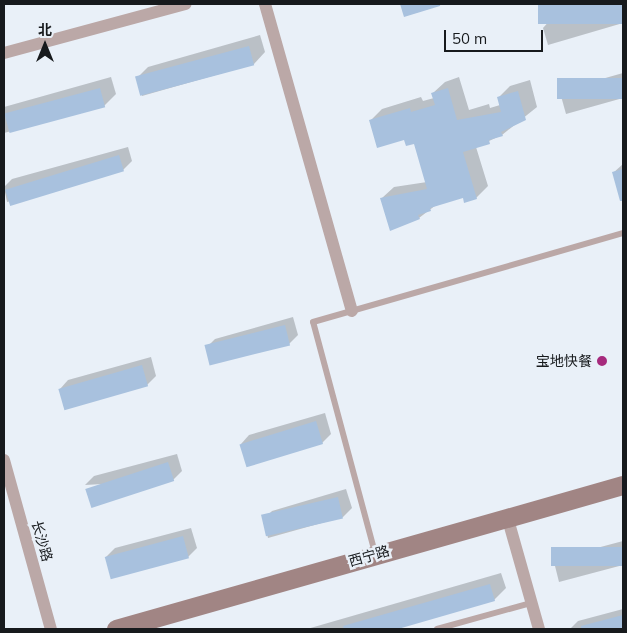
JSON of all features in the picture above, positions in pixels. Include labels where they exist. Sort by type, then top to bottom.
[{"type":"street","points":[[4,53],[186,4]]},
{"type":"street","points":[[265,4],[352,311]]},
{"type":"street","name":"长沙路","points":[[4,460],[51,629]]},
{"type":"street","name":"西宁路","points":[[116,629],[507,516],[623,485]]},
{"type":"street","points":[[507,516],[539,629]]},
{"type":"lane","points":[[375,554],[313,322],[623,233]]},
{"type":"lane","points":[[437,629],[531,603]]},
{"type":"building","points":[[400,4],[440,4],[440,6],[404,17]]},
{"type":"building","points":[[538,4],[623,4],[623,24],[538,24]]},
{"type":"building","points":[[249,46],[254,65],[140,96],[135,77]]},
{"type":"building","points":[[557,78],[623,78],[623,99],[557,99]]},
{"type":"building","points":[[100,88],[105,107],[10,133],[4,114]]},
{"type":"building","points":[[448,88],[457,120],[501,112],[497,97],[518,91],[526,120],[501,132],[503,136],[489,140],[490,144],[463,152],[477,199],[464,203],[463,198],[430,208],[431,211],[418,215],[420,219],[390,231],[380,198],[427,189],[414,144],[406,146],[404,140],[377,148],[369,120],[410,108],[411,112],[435,105],[431,93]]},
{"type":"building","points":[[119,155],[124,171],[10,206],[5,190]]},
{"type":"building","points":[[623,169],[623,201],[620,201],[612,172]]},
{"type":"building","points":[[285,325],[290,345],[210,365],[204,345]]},
{"type":"building","points":[[142,365],[148,386],[64,410],[58,389]]},
{"type":"building","points":[[316,421],[323,444],[247,467],[239,444]]},
{"type":"building","points":[[168,462],[174,481],[91,508],[85,489]]},
{"type":"building","points":[[338,497],[343,518],[266,536],[261,515]]},
{"type":"building","points":[[183,536],[189,558],[111,579],[105,557]]},
{"type":"building","points":[[551,547],[623,547],[623,566],[551,566]]},
{"type":"building","points":[[490,584],[495,601],[398,629],[344,629],[343,626]]},
{"type":"building","points":[[623,615],[623,629],[581,629],[581,626]]},
{"type":"place","name":"宝地快餐","points":[[602,361]]}]
